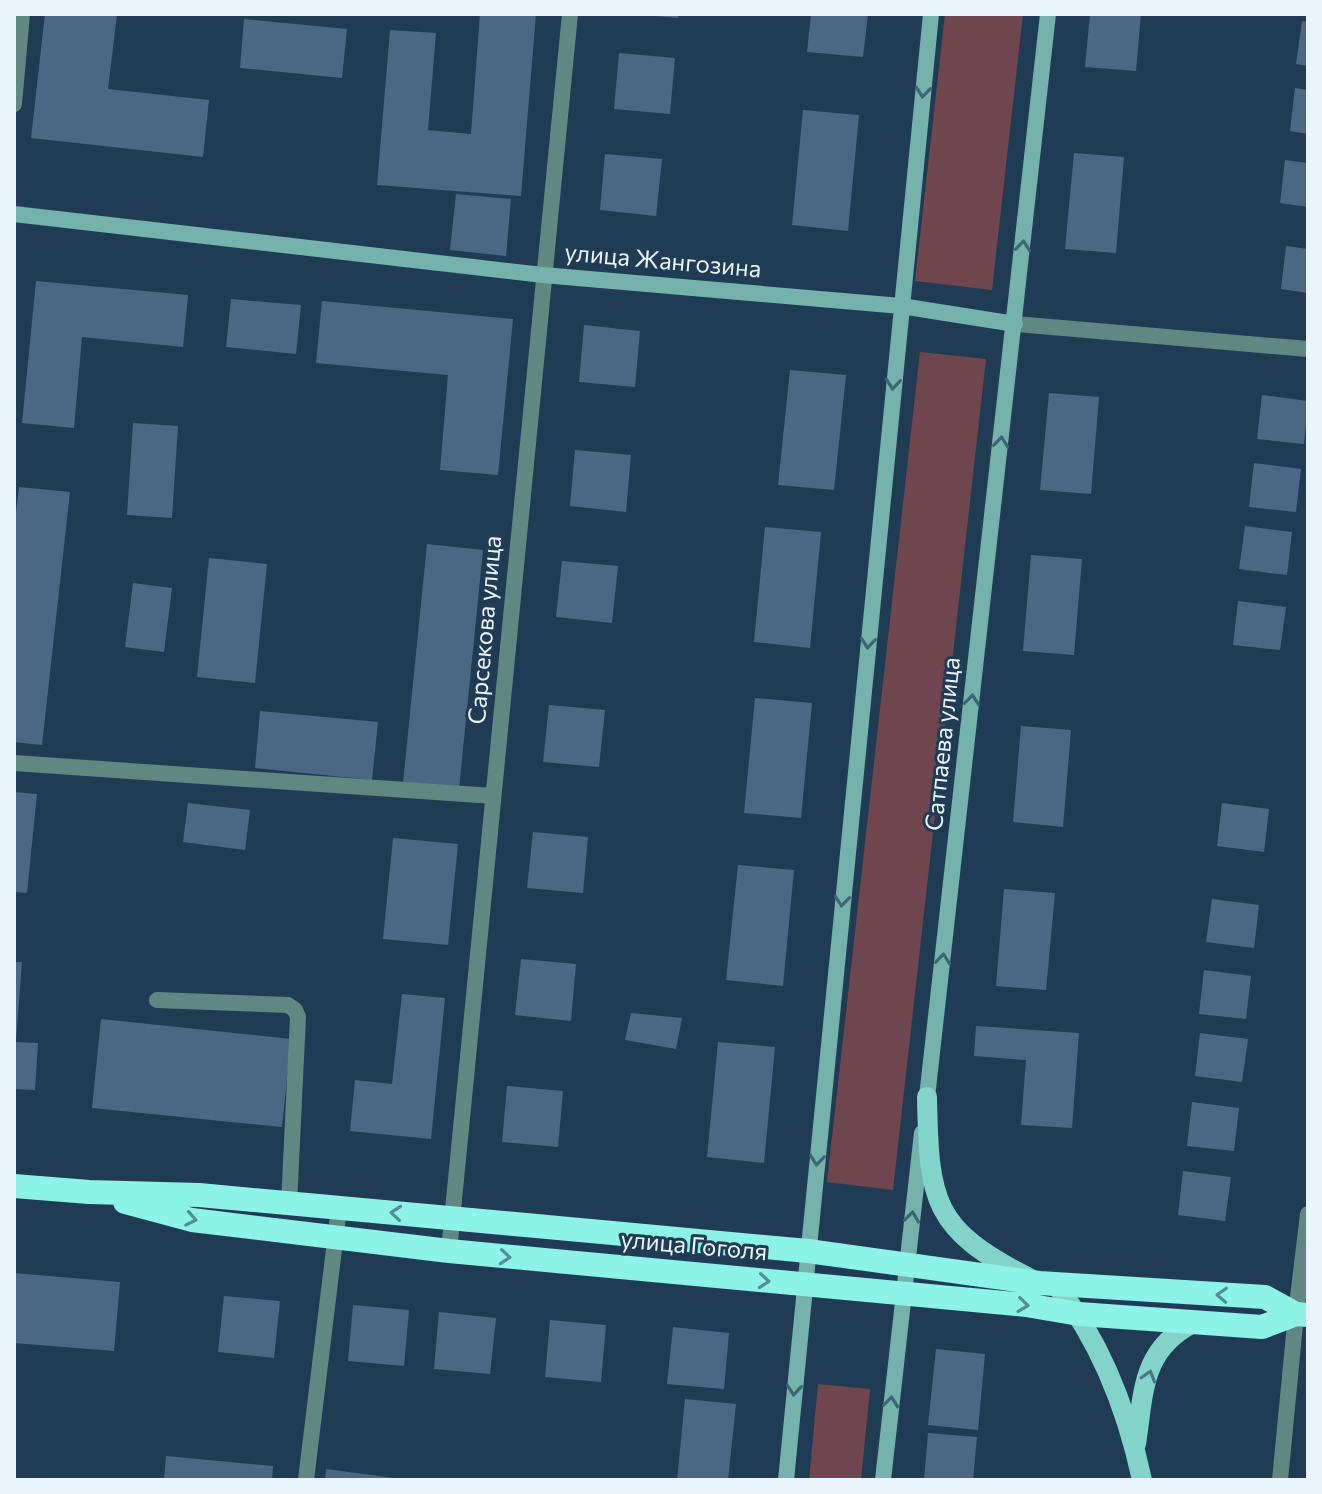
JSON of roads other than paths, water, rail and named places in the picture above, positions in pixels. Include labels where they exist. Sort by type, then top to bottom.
[{"type":"highway","name":"улица Гоголя","points":[[14,1186],[199,1195],[808,1251],[1048,1284],[1265,1297],[1302,1314]]},
{"type":"highway","name":"улица Гоголя","points":[[89,1192],[192,1220],[449,1251],[1193,1323],[1262,1327],[1302,1314]]},
{"type":"main road","points":[[786,1480],[931,14]]},
{"type":"main road","name":"Сатпаева улица","points":[[883,1480],[1048,14]]},
{"type":"main road","name":"улица Жангозина","points":[[14,214],[543,275],[901,306],[1015,324]]},
{"type":"main road","points":[[927,1097],[928,1162],[938,1206],[961,1236],[997,1262],[1048,1284],[1079,1314],[1113,1382],[1142,1480]]},
{"type":"main road","points":[[1135,1448],[1146,1383],[1156,1354],[1172,1334],[1193,1323]]},
{"type":"street","points":[[14,104],[22,14]]},
{"type":"street","name":"Сарсекова улица","points":[[449,1251],[570,14]]},
{"type":"street","name":"улица Жангозина","points":[[1015,324],[1308,349]]},
{"type":"street","points":[[14,763],[493,796]]},
{"type":"street","points":[[157,1000],[288,1005],[295,1010],[298,1017],[289,1204]]},
{"type":"street","points":[[306,1480],[339,1208]]},
{"type":"street","points":[[1280,1480],[1302,1314],[1308,1214]]}]
